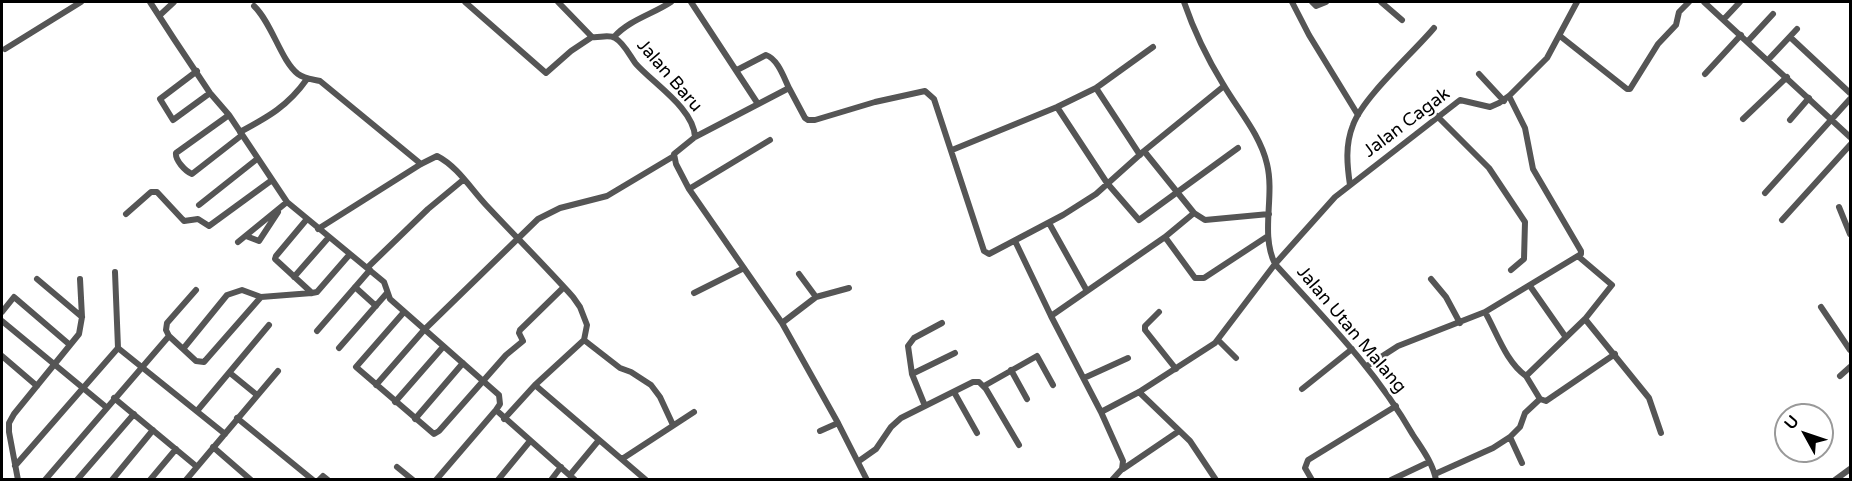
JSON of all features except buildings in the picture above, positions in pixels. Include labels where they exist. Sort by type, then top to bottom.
[{"type":"street","points":[[5,49],[81,2]]},
{"type":"street","points":[[150,2],[210,93],[229,115],[272,180],[284,205],[307,219],[386,284],[390,299],[499,395],[500,404],[496,410],[436,480]]},
{"type":"street","points":[[160,15],[174,2]]},
{"type":"street","points":[[465,2],[546,73],[571,51],[592,37],[563,3]]},
{"type":"street","points":[[614,37],[627,26],[671,2]]},
{"type":"street","points":[[691,2],[758,104]]},
{"type":"street","points":[[1184,2],[1198,39],[1224,86],[1258,138],[1266,159],[1269,181],[1268,246],[1275,264]]},
{"type":"street","points":[[1293,2],[1309,35],[1358,115]]},
{"type":"street","points":[[1312,2],[1314,6],[1326,2]]},
{"type":"street","points":[[1381,2],[1402,20]]},
{"type":"street","points":[[1506,98],[1540,66],[1560,36],[1577,2]]},
{"type":"street","points":[[1560,36],[1627,89],[1630,89],[1658,44],[1676,25],[1679,12],[1689,2]]},
{"type":"street","points":[[1704,2],[1851,136]]},
{"type":"street","points":[[1724,19],[1739,2]]},
{"type":"street","points":[[254,6],[266,20],[294,70],[307,79],[320,81],[421,164]]},
{"type":"street","points":[[1748,42],[1773,14]]},
{"type":"street","points":[[1350,186],[1347,161],[1348,140],[1353,124],[1381,86],[1434,28]]},
{"type":"street","points":[[1768,60],[1797,29]]},
{"type":"street","points":[[1705,75],[1741,35]]},
{"type":"street","name":"Jalan Baru","points":[[592,37],[614,37],[644,72],[678,105],[692,125],[695,137]]},
{"type":"street","points":[[1790,37],[1851,93]]},
{"type":"street","points":[[952,150],[1057,107],[1096,88],[1153,47]]},
{"type":"street","points":[[737,70],[769,55],[775,61],[808,120],[925,91],[932,95],[985,253],[991,254],[1081,205],[1224,86]]},
{"type":"street","points":[[197,71],[160,99],[173,120],[210,93]]},
{"type":"street","points":[[1367,366],[1398,346],[1485,312],[1579,257],[1581,251],[1533,169],[1525,128],[1506,98],[1479,74]]},
{"type":"street","points":[[1743,119],[1787,77]]},
{"type":"street","points":[[229,115],[177,153],[182,166],[192,174],[241,134],[272,115],[294,96],[307,79]]},
{"type":"street","points":[[376,385],[424,330],[517,239],[546,215],[560,208],[607,196],[674,156],[695,137],[789,88]]},
{"type":"street","points":[[1096,88],[1142,153],[1194,213],[1205,220],[1269,214]]},
{"type":"street","name":"Jalan Cagak","points":[[1101,412],[1139,392],[1218,340],[1275,264],[1335,196],[1437,116],[1460,100],[1487,107],[1506,98]]},
{"type":"street","points":[[1790,120],[1809,98]]},
{"type":"street","points":[[1765,193],[1851,99]]},
{"type":"street","points":[[1057,107],[1107,183],[1139,220],[1238,148]]},
{"type":"street","points":[[1437,116],[1489,168],[1526,222],[1524,260],[1511,270]]},
{"type":"street","points":[[689,189],[770,140]]},
{"type":"street","points":[[1782,220],[1851,145]]},
{"type":"street","points":[[318,229],[421,164],[437,156],[448,163],[573,297],[583,312],[587,330],[584,340],[535,385],[504,419]]},
{"type":"street","points":[[674,156],[689,189],[782,323],[859,461],[867,480]]},
{"type":"street","points":[[199,205],[257,159]]},
{"type":"street","points":[[126,214],[151,192],[157,192],[184,221],[198,219],[209,226],[272,180]]},
{"type":"street","points":[[317,331],[369,269],[428,209],[464,180]]},
{"type":"street","points":[[238,242],[284,205]]},
{"type":"street","points":[[246,236],[259,241],[284,205]]},
{"type":"street","points":[[1839,207],[1848,218],[1851,234]]},
{"type":"street","points":[[1051,316],[1165,237],[1194,213]]},
{"type":"street","points":[[307,219],[276,256],[276,262],[312,294]]},
{"type":"street","points":[[1049,223],[1087,291]]},
{"type":"street","points":[[1165,237],[1195,278],[1204,278],[1268,236]]},
{"type":"street","points":[[294,277],[329,237]]},
{"type":"street","points":[[1015,241],[1101,412],[1123,461],[1122,469]]},
{"type":"street","points":[[183,349],[227,295],[242,290],[261,297],[312,294],[350,254]]},
{"type":"street","points":[[1526,375],[1585,319],[1612,285],[1579,257]]},
{"type":"street","name":"Jalan Utan Malang","points":[[1275,264],[1367,366],[1396,406],[1430,462],[1436,477]]},
{"type":"street","points":[[694,294],[744,268]]},
{"type":"street","points":[[15,466],[118,348],[115,272]]},
{"type":"street","points":[[799,274],[816,297]]},
{"type":"street","points":[[37,279],[82,317]]},
{"type":"street","points":[[18,480],[9,423],[79,334],[82,317],[80,279]]},
{"type":"street","points":[[1431,279],[1446,297],[1460,323]]},
{"type":"street","points":[[1530,286],[1565,336]]},
{"type":"street","points":[[355,287],[376,306]]},
{"type":"street","points":[[404,312],[356,368],[431,433],[437,433],[482,380],[523,341],[520,330],[564,287]]},
{"type":"street","points":[[782,323],[816,297],[849,288]]},
{"type":"street","points":[[196,290],[167,323],[166,330],[169,336],[196,361],[204,362],[261,297]]},
{"type":"street","points":[[339,348],[387,293]]},
{"type":"street","points":[[2,312],[14,297],[70,345]]},
{"type":"street","points":[[1821,307],[1851,350]]},
{"type":"street","points":[[1159,312],[1145,326],[1145,330],[1176,369]]},
{"type":"street","points":[[1485,312],[1510,359],[1518,370],[1526,375],[1540,399],[1546,401],[1615,354]]},
{"type":"street","points":[[1585,319],[1649,398],[1661,433]]},
{"type":"street","points":[[2,321],[106,407]]},
{"type":"street","points":[[925,406],[912,374],[908,346],[921,334],[942,323]]},
{"type":"street","points":[[197,411],[269,325]]},
{"type":"street","points":[[45,480],[169,336]]},
{"type":"street","points":[[584,340],[620,368],[637,375],[651,385],[674,425]]},
{"type":"street","points":[[1218,340],[1236,358]]},
{"type":"street","points":[[395,402],[443,347]]},
{"type":"street","points":[[118,348],[225,434]]},
{"type":"street","points":[[1302,388],[1352,349]]},
{"type":"street","points":[[912,374],[954,353]]},
{"type":"street","points":[[2,356],[37,386]]},
{"type":"street","points":[[984,386],[1037,356],[1053,385]]},
{"type":"street","points":[[1084,378],[1128,358]]},
{"type":"street","points":[[415,419],[463,363]]},
{"type":"street","points":[[1839,375],[1851,367]]},
{"type":"street","points":[[1011,370],[1028,399]]},
{"type":"street","points":[[186,480],[278,371]]},
{"type":"street","points":[[230,373],[256,395]]},
{"type":"street","points":[[859,461],[876,449],[896,422],[973,382],[979,382],[984,386],[1019,445]]},
{"type":"street","points":[[535,385],[646,480]]},
{"type":"street","points":[[954,392],[977,433]]},
{"type":"street","points":[[1139,392],[1190,441],[1216,480]]},
{"type":"street","points":[[114,398],[196,466]]},
{"type":"street","points":[[1436,477],[1510,437],[1520,427],[1525,412],[1540,399]]},
{"type":"street","points":[[1312,480],[1305,468],[1308,460],[1396,406]]},
{"type":"street","points":[[496,410],[573,477],[599,440]]},
{"type":"street","points":[[622,459],[694,412]]},
{"type":"street","points":[[77,480],[134,414]]},
{"type":"street","points":[[237,418],[313,480]]},
{"type":"street","points":[[820,431],[838,423]]},
{"type":"street","points":[[112,480],[153,430]]},
{"type":"street","points":[[1112,480],[1122,469],[1179,431]]},
{"type":"street","points":[[1510,437],[1522,463]]},
{"type":"street","points":[[498,480],[530,441]]},
{"type":"street","points":[[213,447],[251,480]]},
{"type":"street","points":[[150,480],[176,449]]},
{"type":"street","points":[[1391,480],[1430,462]]},
{"type":"street","points":[[397,467],[413,480]]},
{"type":"street","points":[[551,480],[561,467]]},
{"type":"street","points":[[1835,480],[1851,469]]},
{"type":"street","points":[[236,480],[242,472]]},
{"type":"street","points":[[319,480],[323,476],[328,480]]}]
